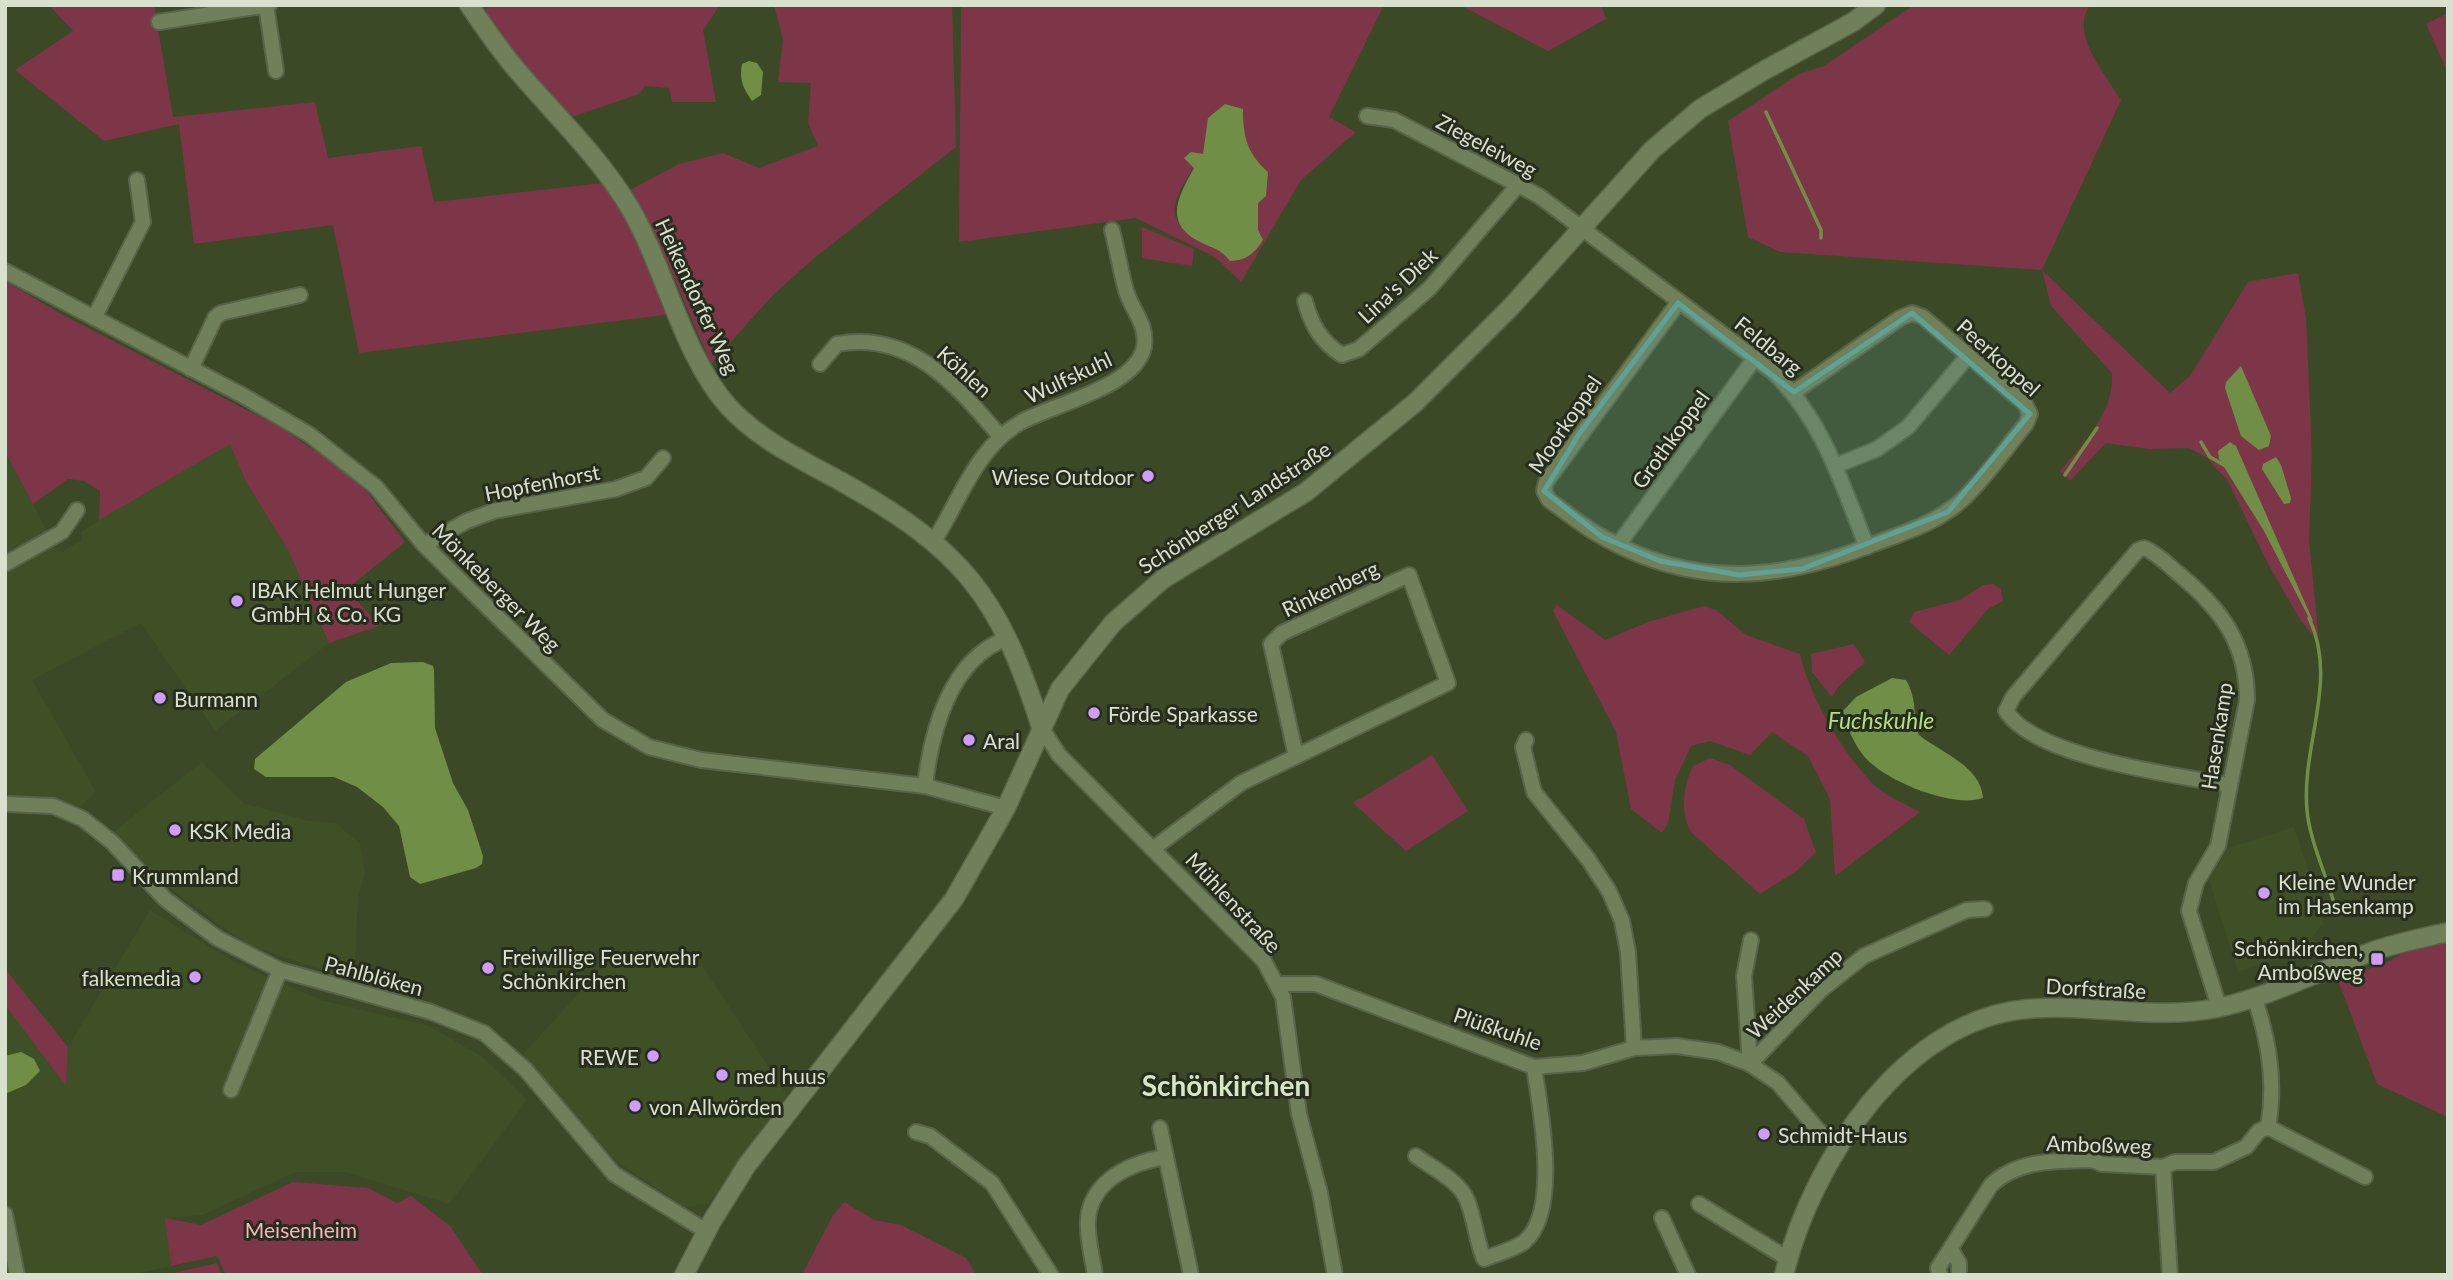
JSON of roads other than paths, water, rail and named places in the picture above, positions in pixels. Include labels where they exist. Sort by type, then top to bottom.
[{"type":"main road","name":"Heikendorfer Weg","points":[[469,5],[516,69],[593,154],[613,182],[645,236],[707,376],[727,405],[753,430],[873,499],[934,541],[971,578],[996,613],[1008,638],[1041,727]]},
{"type":"main road","name":"Schönberger Landstraße","points":[[684,1275],[706,1231],[747,1165],[954,899],[1006,808],[1060,690],[1092,646],[1137,600],[1196,556],[1276,512],[1364,447],[1416,402],[1511,307],[1652,150],[1700,109],[1765,70],[1853,23],[1875,5]]},
{"type":"main road","name":"Dorfstraße","points":[[1786,1267],[1821,1177],[1839,1144],[1886,1080],[1960,1029],[1998,1014],[2024,1009],[2076,1006],[2160,1014],[2219,1007],[2254,997],[2370,952],[2448,932]]},
{"type":"street","points":[[159,22],[267,5],[276,71]]},
{"type":"street","name":"Ziegeleiweg","points":[[1367,116],[1394,120],[1518,184],[1580,228]]},
{"type":"street","points":[[94,318],[143,222],[137,180]]},
{"type":"street","name":"Lina's Diek","points":[[1305,301],[1311,324],[1331,348],[1342,355],[1359,349],[1430,288],[1518,184]]},
{"type":"street","name":"Feldbarg","points":[[1580,228],[1755,358],[1794,392],[1820,432],[1867,547]]},
{"type":"street","name":"Wulfskuhl","points":[[934,541],[975,468],[1000,436],[1039,413],[1124,377],[1137,363],[1144,348],[1145,329],[1125,289],[1112,230]]},
{"type":"street","name":"Mönkeberger Weg","points":[[5,271],[291,424],[345,460],[376,487],[425,545],[603,720],[649,747],[701,760],[925,786],[1006,808]]},
{"type":"street","points":[[191,369],[215,318],[221,313],[300,295]]},
{"type":"street","name":"Moorkoppel","points":[[1678,303],[1546,482],[1544,491],[1549,500],[1618,545],[1679,566],[1739,575],[1802,569],[1867,547]]},
{"type":"street","name":"Peerkoppel","points":[[1794,392],[1912,313],[1923,317],[2025,404],[2030,414],[2026,424],[1963,500],[1934,521],[1867,547]]},
{"type":"street","name":"Köhlen","points":[[820,364],[837,344],[859,340],[884,344],[916,356],[958,388],[1000,436]]},
{"type":"street","points":[[1835,466],[1877,449],[1908,427],[1968,356]]},
{"type":"street","name":"Grothkoppel","points":[[1618,545],[1755,358]]},
{"type":"street","name":"Hopfenhorst","points":[[425,545],[467,521],[495,511],[616,489],[646,478],[663,457]]},
{"type":"street","points":[[5,564],[62,532],[77,510]]},
{"type":"street","name":"Hasenkamp","points":[[2219,1007],[2189,911],[2196,883],[2218,846],[2247,699],[2247,677],[2225,618],[2209,599],[2144,548],[2138,550],[2014,697],[2006,711],[2013,721],[2033,734],[2091,757],[2229,785]]},
{"type":"street","name":"Rinkenberg","points":[[1154,848],[1241,783],[1448,684],[1409,575],[1282,633],[1271,644],[1296,756]]},
{"type":"street","points":[[925,786],[934,733],[949,696],[981,653],[1008,638]]},
{"type":"street","name":"Mühlenstraße","points":[[1041,727],[1059,755],[1264,961],[1278,984],[1299,1114],[1320,1193],[1335,1275]]},
{"type":"street","points":[[1527,740],[1523,747],[1534,793],[1588,859],[1609,891],[1622,921],[1628,953],[1633,1048]]},
{"type":"street","name":"Pahlblöken","points":[[5,804],[53,806],[83,819],[112,842],[165,899],[217,938],[279,970],[430,1012],[484,1033],[526,1070],[614,1174],[706,1231]]},
{"type":"street","name":"Weidenkamp","points":[[1750,1064],[1821,990],[1864,956],[1967,909],[1985,909]]},
{"type":"street","points":[[1750,1064],[1744,976],[1751,940]]},
{"type":"street","points":[[231,1090],[279,970]]},
{"type":"street","name":"Plüßkuhle","points":[[1278,984],[1316,984],[1534,1067],[1583,1063],[1633,1048],[1677,1046],[1718,1052],[1750,1064],[1777,1083],[1819,1131],[1839,1144]]},
{"type":"street","points":[[2254,997],[2263,1023],[2274,1096],[2268,1127],[2365,1177]]},
{"type":"street","points":[[1416,1156],[1458,1186],[1467,1199],[1474,1234],[1484,1259],[1523,1242],[1533,1231],[1539,1214],[1547,1154],[1534,1067]]},
{"type":"street","name":"Amboßweg","points":[[1940,1275],[1938,1268],[1952,1251],[1991,1185],[1998,1178],[2029,1164],[2092,1160],[2102,1164],[2163,1167],[2175,1162],[2214,1162],[2230,1156],[2268,1127]]},
{"type":"street","points":[[1160,1128],[1191,1275]]},
{"type":"street","points":[[916,1132],[929,1136],[992,1183],[1051,1275]]},
{"type":"street","points":[[1095,1275],[1088,1229],[1090,1208],[1100,1190],[1129,1167],[1165,1157]]},
{"type":"street","points":[[2163,1167],[2170,1275]]},
{"type":"street","points":[[1699,1203],[1786,1267]]},
{"type":"street","points":[[5,1214],[17,1275]]},
{"type":"street","points":[[1662,1217],[1688,1275]]},
{"type":"street","points":[[1952,1251],[1959,1263],[1959,1275]]},
{"type":"water","points":[[749,61],[757,63],[763,72],[761,95],[752,101],[741,79],[742,64]]},
{"type":"water","points":[[1225,104],[1243,109],[1248,144],[1255,158],[1268,172],[1266,196],[1258,203],[1258,230],[1263,240],[1250,255],[1230,261],[1220,252],[1190,236],[1178,219],[1177,209],[1183,189],[1194,168],[1184,158],[1191,152],[1203,154],[1208,118]]},
{"type":"water","points":[[2241,366],[2271,436],[2269,446],[2259,450],[2241,436],[2225,388],[2226,382]]},
{"type":"water","points":[[2230,442],[2236,446],[2313,621],[2311,622],[2264,531],[2219,459],[2218,451]]},
{"type":"water","points":[[2276,457],[2281,465],[2291,498],[2290,503],[2284,504],[2262,469],[2263,464]]},
{"type":"water","points":[[423,662],[433,666],[435,728],[453,783],[468,810],[483,856],[482,864],[476,868],[420,884],[410,877],[399,826],[383,807],[357,787],[334,777],[266,777],[254,769],[255,759],[346,682],[391,663]]},
{"type":"water","name":"Fuchskuhle","points":[[1892,678],[1906,680],[1910,688],[1919,735],[1967,768],[1981,787],[1983,798],[1954,799],[1919,790],[1886,774],[1863,755],[1851,734],[1843,711],[1856,697]]},
{"type":"water","points":[[21,1052],[34,1059],[40,1071],[26,1085],[5,1094],[5,1056]]},
{"type":"waterway","points":[[1766,112],[1821,230],[1821,238]]},
{"type":"waterway","points":[[2065,475],[2097,428]]},
{"type":"waterway","points":[[2201,442],[2210,457],[2229,468]]},
{"type":"waterway","points":[[2309,618],[2317,642],[2320,689],[2309,761],[2307,810],[2314,844],[2334,903]]},
{"type":"place","name":"Wiese Outdoor","points":[[1148,476]]},
{"type":"place","name":"IBAK Helmut Hunger GmbH & Co. KG","points":[[237,601]]},
{"type":"place","name":"Burmann","points":[[160,698]]},
{"type":"place","name":"Förde Sparkasse","points":[[1094,713]]},
{"type":"place","name":"Aral","points":[[969,740]]},
{"type":"place","name":"KSK Media","points":[[175,830]]},
{"type":"place","name":"Krummland","points":[[118,875]]},
{"type":"place","name":"Kleine Wunder im Hasenkamp","points":[[2264,893]]},
{"type":"place","name":"Schönkirchen, Amboßweg","points":[[2377,959]]},
{"type":"place","name":"Freiwillige Feuerwehr Schönkirchen","points":[[488,968]]},
{"type":"place","name":"falkemedia","points":[[195,977]]},
{"type":"place","name":"REWE","points":[[653,1056]]},
{"type":"place","name":"med huus","points":[[722,1075]]},
{"type":"place","name":"von Allwörden","points":[[635,1106]]},
{"type":"place","name":"Schmidt-Haus","points":[[1764,1134]]},
{"type":"district","name":"Schönkirchen","points":[[1226,1085]]},
{"type":"park label","name":"Meisenheim","points":[[301,1229]]}]
